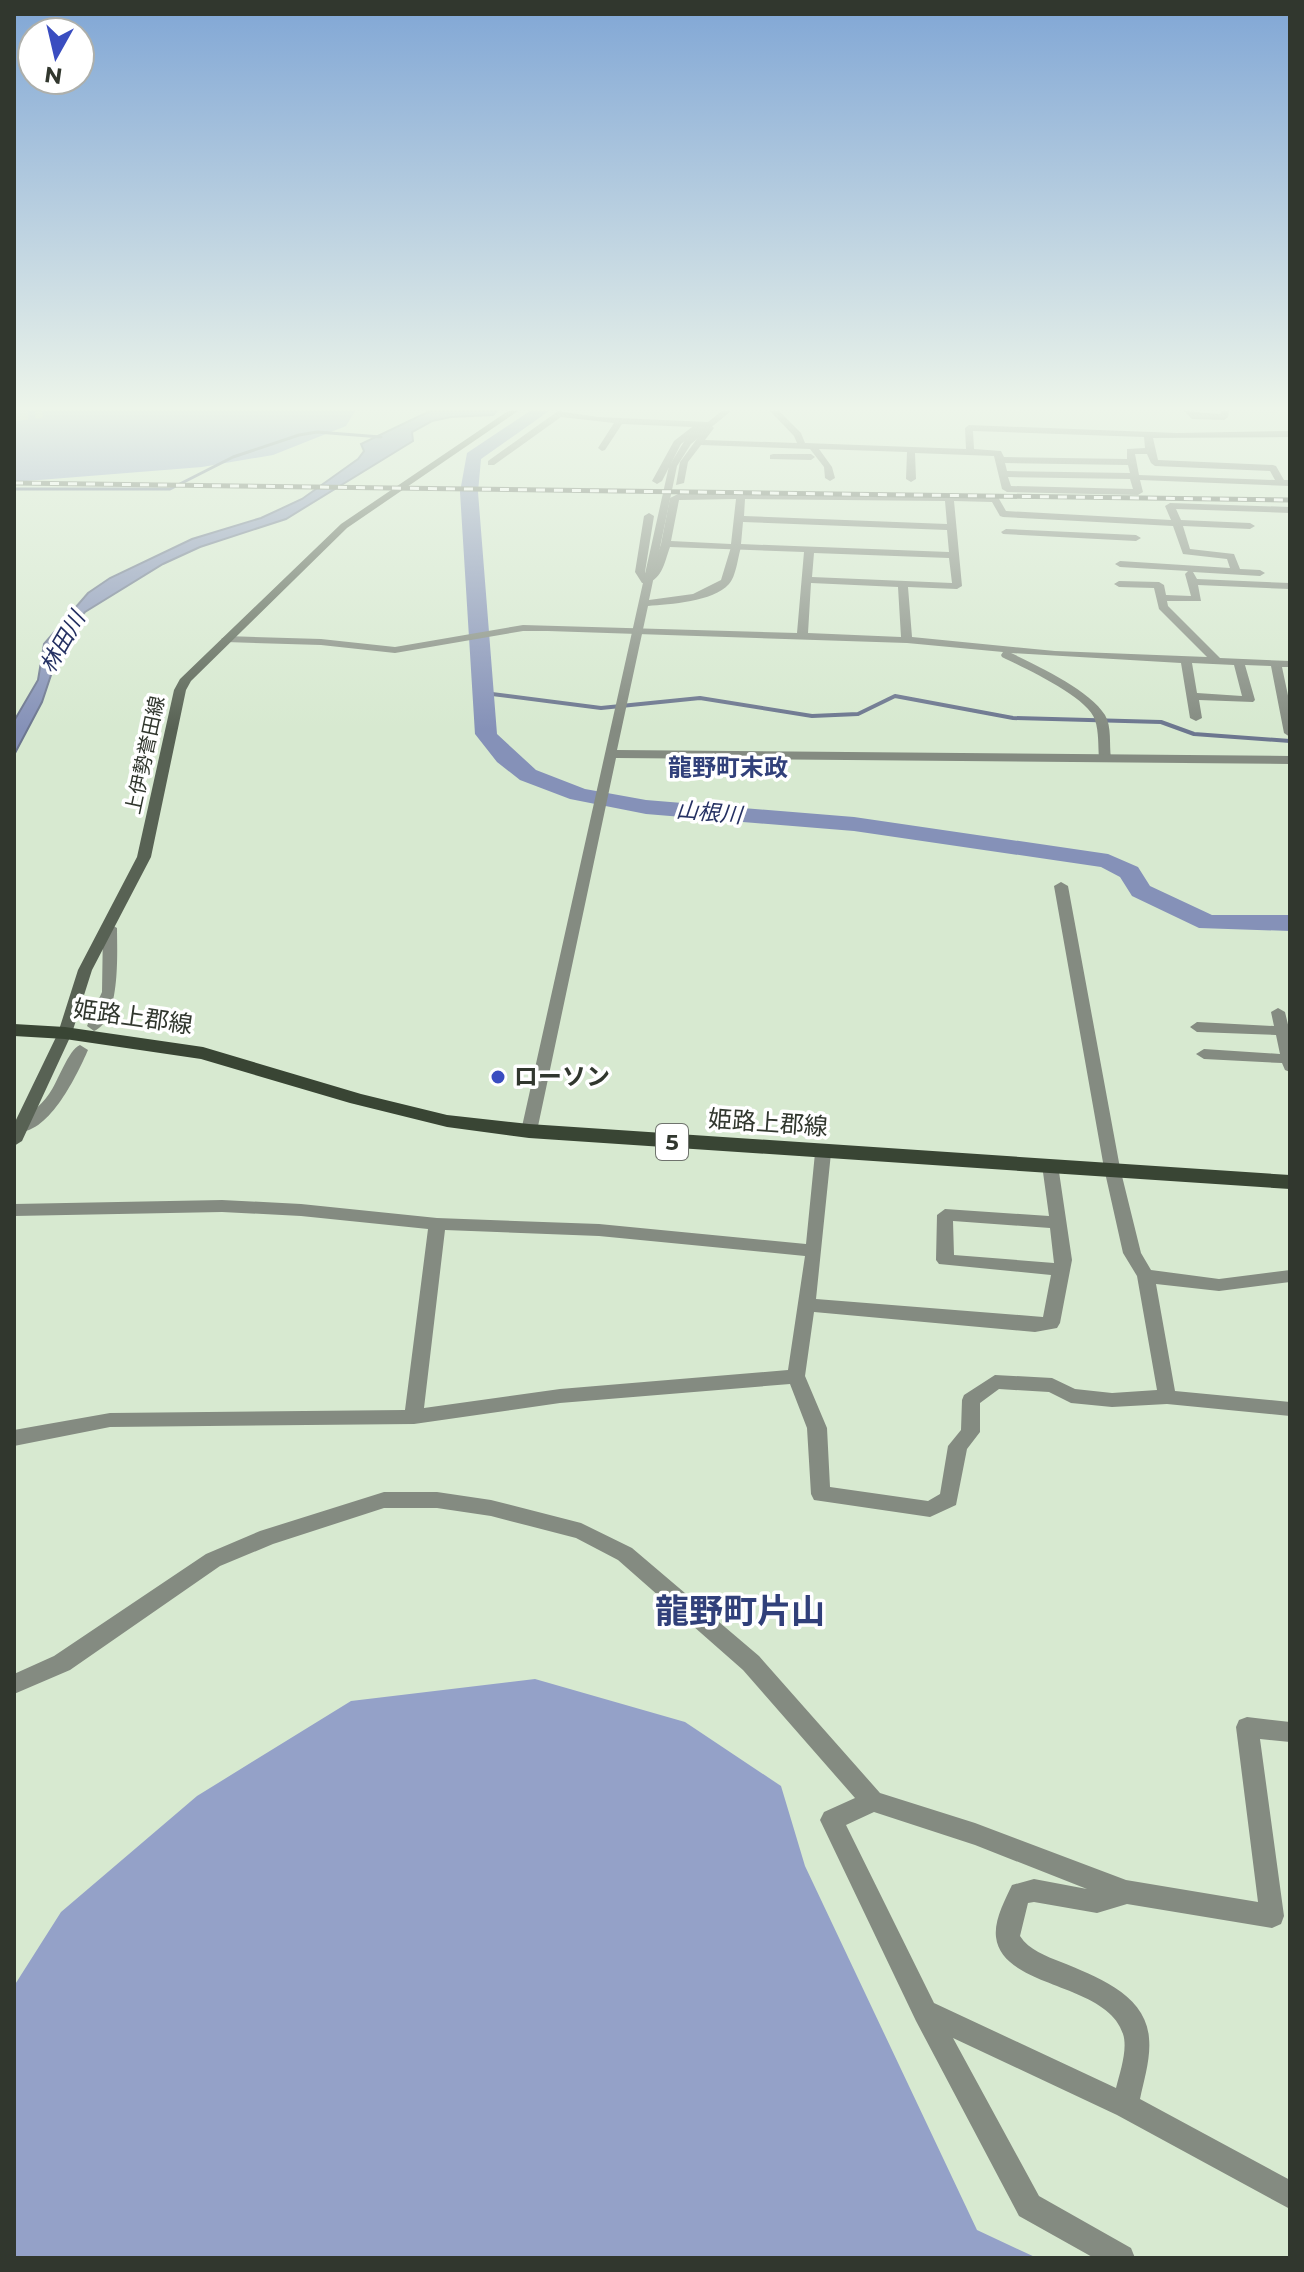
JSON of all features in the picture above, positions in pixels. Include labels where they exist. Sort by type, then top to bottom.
[{"type":"main road","name":"上伊勢誉田線","points":[[16,1134],[65,1033],[85,970],[110,928],[144,857],[180,690],[226,639],[344,526],[357,517]]},
{"type":"main road","name":"姫路上郡線","points":[[19,1031],[65,1033],[203,1053],[357,1099],[447,1121],[529,1131],[1290,1182]]},
{"type":"street","points":[[646,581],[640,572],[649,517]]},
{"type":"street","points":[[529,1131],[661,517]]},
{"type":"street","points":[[646,581],[655,575],[671,517]]},
{"type":"street","points":[[808,580],[957,586],[951,517]]},
{"type":"street","points":[[1003,517],[1006,534],[1136,538]]},
{"type":"street","points":[[1128,517],[1228,529],[1250,526]]},
{"type":"street","points":[[1128,517],[1141,566]]},
{"type":"street","points":[[1175,517],[1186,552],[1231,556],[1236,571]]},
{"type":"street","points":[[642,604],[683,601],[714,590],[726,582],[736,547],[739,519],[952,527]]},
{"type":"street","points":[[666,544],[954,555]]},
{"type":"street","points":[[802,636],[809,549]]},
{"type":"street","points":[[1120,564],[1260,573]]},
{"type":"street","points":[[1161,598],[1197,599],[1189,569]]},
{"type":"street","points":[[1192,582],[1290,586]]},
{"type":"street","points":[[903,584],[907,640]]},
{"type":"street","points":[[1119,584],[1159,585],[1168,614],[1218,662]]},
{"type":"street","points":[[226,639],[321,642],[395,650],[523,628],[907,640],[993,650],[1290,664]]},
{"type":"street","points":[[993,650],[1046,673],[1071,694],[1092,706],[1101,720],[1105,758]]},
{"type":"street","points":[[1186,661],[1196,718]]},
{"type":"street","points":[[1192,696],[1249,700],[1239,663]]},
{"type":"street","points":[[1276,664],[1290,733]]},
{"type":"street","points":[[612,754],[1290,760]]},
{"type":"street","points":[[1061,886],[1112,1168],[1132,1253],[1146,1276],[1167,1397]]},
{"type":"street","points":[[94,1026],[109,992],[110,928]]},
{"type":"street","points":[[1204,1054],[1289,1064],[1278,1012]]},
{"type":"street","points":[[1197,1027],[1280,1031]]},
{"type":"street","points":[[16,1134],[50,1107],[61,1092],[80,1050]]},
{"type":"street","points":[[823,1153],[814,1251],[796,1376],[817,1428],[821,1494],[930,1509],[949,1499],[958,1446],[970,1432],[971,1400],[995,1382],[1052,1385],[1071,1396],[1112,1400],[1167,1397],[1290,1409]]},
{"type":"street","points":[[806,1305],[1051,1323],[1062,1270],[1050,1165]]},
{"type":"street","points":[[14,1210],[222,1206],[437,1224],[599,1230],[814,1251]]},
{"type":"street","points":[[1058,1223],[945,1215],[945,1260],[1062,1270]]},
{"type":"street","points":[[414,1417],[437,1224]]},
{"type":"street","points":[[1146,1276],[1219,1285],[1290,1276]]},
{"type":"street","points":[[14,1438],[110,1420],[414,1417],[560,1396],[796,1376]]},
{"type":"street","points":[[14,1684],[62,1663],[213,1560],[267,1537],[384,1500],[437,1500],[536,1517],[581,1531],[625,1554],[751,1663],[873,1801],[975,1834],[1126,1892],[1272,1916],[1247,1727],[1290,1732]]},
{"type":"street","points":[[873,1801],[832,1820],[925,2012],[1029,2206],[1121,2258]]},
{"type":"street","points":[[1126,1892],[1110,1902],[1086,1903],[1033,1888],[1020,1893],[1008,1935],[1010,1945],[1020,1955],[1076,1979],[1121,2005],[1137,2033],[1126,2106]]},
{"type":"street","points":[[925,2012],[1126,2106],[1290,2195]]},
{"type":"shaded area","points":[[535,1679],[685,1722],[781,1786],[805,1866],[977,2230],[1037,2258],[14,2258],[14,1986],[61,1912],[197,1796],[351,1701]]},
{"type":"water","name":"林田川","points":[[289,517],[200,547],[163,564],[85,612],[64,636],[42,702],[14,755],[14,721],[38,680],[44,644],[88,593],[110,578],[192,539],[261,518]]},
{"type":"waterway","name":"山根川","points":[[471,517],[486,734],[505,757],[537,780],[579,794],[646,807],[854,824],[1108,861],[1129,872],[1141,891],[1208,923],[1290,923]]},
{"type":"waterway","points":[[484,693],[601,708],[700,698],[812,716],[858,714],[895,696],[1013,718],[1161,722],[1194,734],[1290,741]]},
{"type":"place","name":"ローソン","points":[[498,1077]]},
{"type":"district","name":"龍野町末政","points":[[728,768]]},
{"type":"district","name":"龍野町片山","points":[[740,1611]]}]
